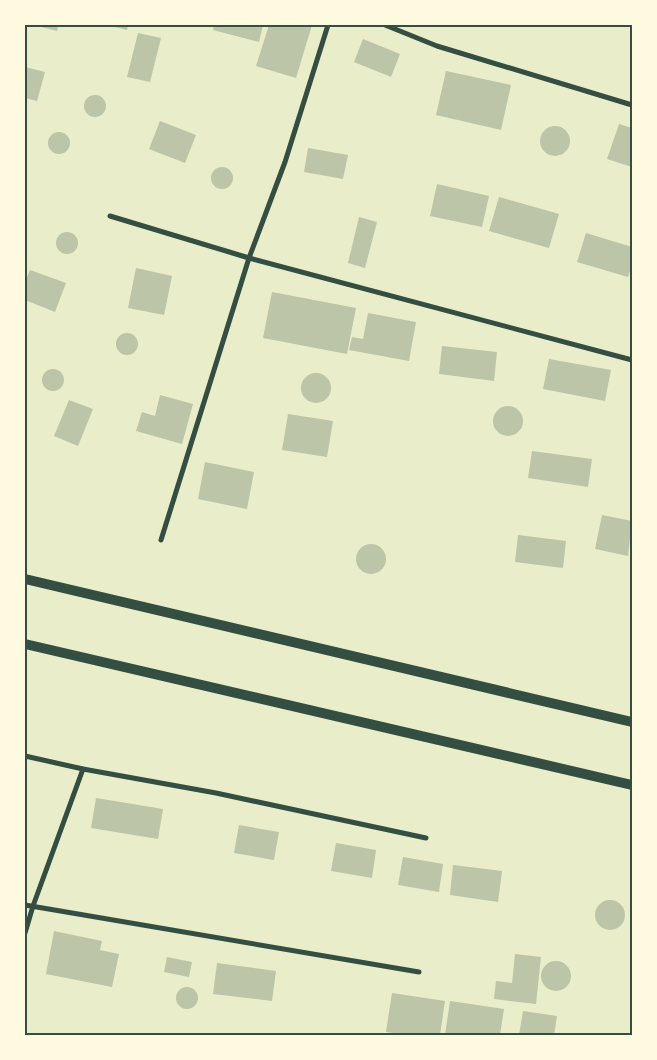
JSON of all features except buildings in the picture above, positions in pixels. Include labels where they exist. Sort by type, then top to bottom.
[{"type":"main road","points":[[25,579],[632,722]]},
{"type":"main road","points":[[25,644],[632,785]]},
{"type":"street","points":[[161,540],[249,258],[285,162],[328,25]]},
{"type":"street","points":[[385,25],[437,46],[632,105]]},
{"type":"street","points":[[110,216],[249,258],[632,360]]},
{"type":"street","points":[[25,756],[83,769],[216,793],[426,838]]},
{"type":"street","points":[[25,933],[83,769]]},
{"type":"street","points":[[25,905],[419,972]]}]
